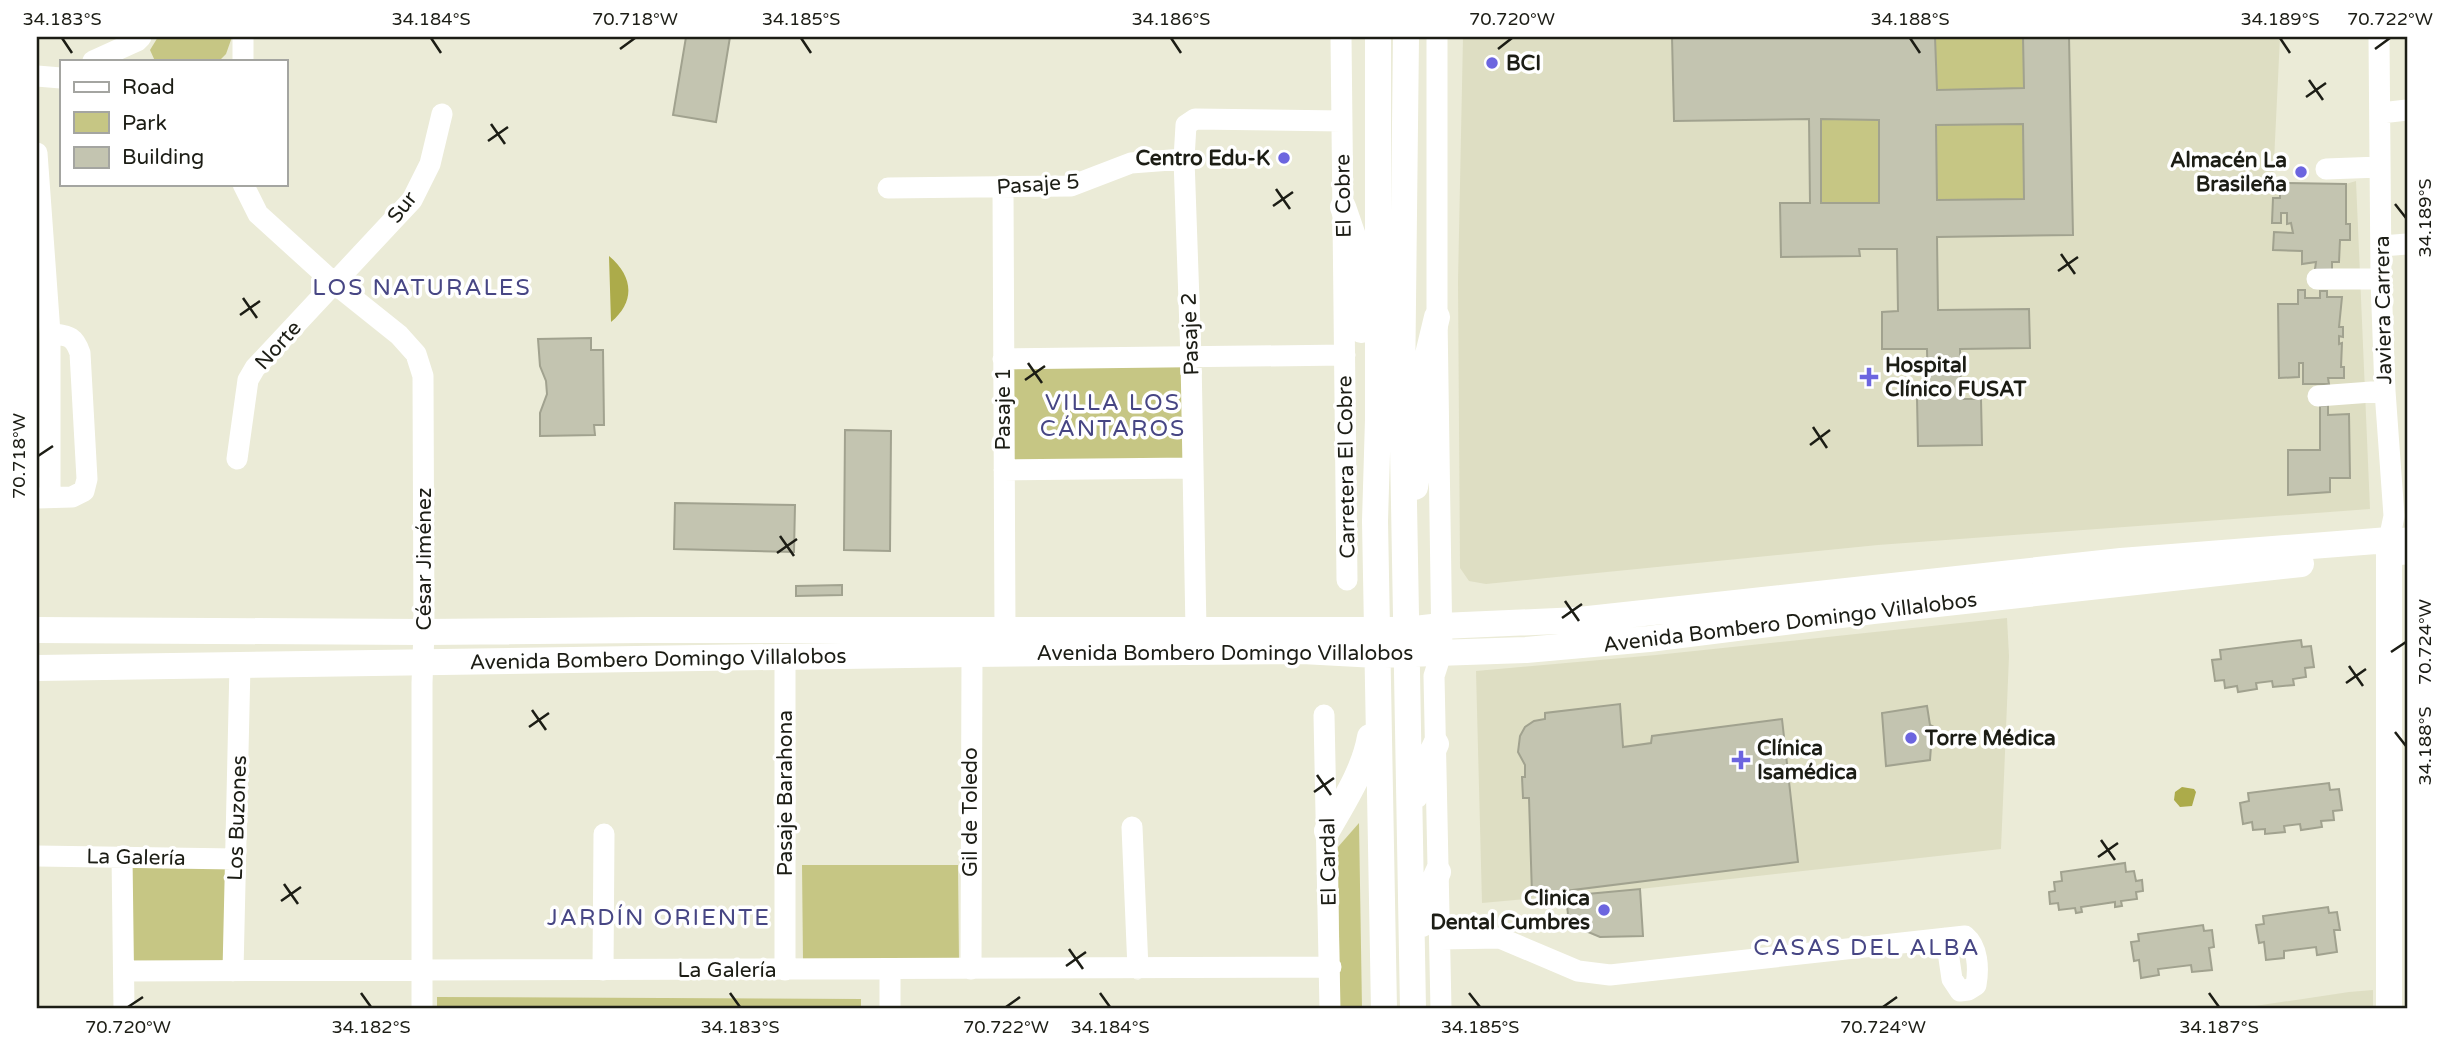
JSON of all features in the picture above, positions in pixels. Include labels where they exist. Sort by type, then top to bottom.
[{"type":"main road","points":[[1378,37],[1378,420],[1375,521],[1384,1009]]},
{"type":"main road","points":[[1406,37],[1402,390],[1415,996]]},
{"type":"main road","points":[[1343,207],[1354,239],[1366,389],[1378,420]]},
{"type":"main road","points":[[1404,511],[1415,488],[1419,471],[1423,375],[1437,317]]},
{"type":"main road","points":[[2389,1009],[2398,965],[2387,891],[2398,547]]},
{"type":"main road","name":"Avenida Bombero Domingo Villalobos","points":[[37,630],[1196,630],[1406,642],[1568,621],[1793,609],[1996,586],[2121,561],[2398,547]]},
{"type":"main road","name":"Avenida Bombero Domingo Villalobos","points":[[37,668],[972,654],[1302,652],[1377,642]]},
{"type":"main road","points":[[1327,831],[1365,759],[1377,712]]},
{"type":"main road","points":[[1410,818],[1417,784],[1436,744]]},
{"type":"main road","points":[[1415,996],[1424,913],[1438,872]]},
{"type":"street","points":[[243,37],[243,60]]},
{"type":"street","name":"El Cobre","points":[[1341,37],[1345,355]]},
{"type":"street","points":[[1437,37],[1437,317],[1442,638],[1434,676],[1441,1009]]},
{"type":"street","name":"Javiera Carrera","points":[[2379,37],[2381,279],[2385,391],[2398,547]]},
{"type":"street","points":[[96,60],[139,46]]},
{"type":"street","points":[[2381,113],[2407,110]]},
{"type":"street","name":"Sur","points":[[334,283],[412,200],[430,163],[442,114]]},
{"type":"street","name":"Pasaje 2","points":[[1196,630],[1185,129],[1188,123],[1195,119],[1342,121]]},
{"type":"street","points":[[37,153],[50,333],[43,498],[72,498],[84,491],[87,479],[80,353],[76,342],[67,335],[50,333]]},
{"type":"street","name":"Pasaje 5","points":[[888,188],[1077,186],[1132,163],[1184,159]]},
{"type":"street","points":[[2326,169],[2380,167]]},
{"type":"street","name":"César Jiménez","points":[[244,186],[258,214],[334,283],[399,335],[416,354],[423,376],[422,1009]]},
{"type":"street","name":"Pasaje 1","points":[[1003,188],[1005,630]]},
{"type":"street","points":[[2382,246],[2407,244]]},
{"type":"street","points":[[2318,279],[2381,279]]},
{"type":"street","name":"Norte","points":[[237,459],[248,380],[255,368],[334,283]]},
{"type":"street","points":[[1003,359],[1345,355]]},
{"type":"street","name":"Carretera El Cobre","points":[[1345,355],[1347,580]]},
{"type":"street","points":[[2318,396],[2385,391]]},
{"type":"street","points":[[1004,470],[1192,468]]},
{"type":"street","name":"Gil de Toledo","points":[[971,969],[972,654]]},
{"type":"street","name":"Pasaje Barahona","points":[[785,658],[785,970]]},
{"type":"street","name":"Los Buzones","points":[[233,971],[240,665]]},
{"type":"street","name":"El Cardal","points":[[1324,715],[1330,1009]]},
{"type":"street","points":[[1132,827],[1138,969]]},
{"type":"street","points":[[603,970],[604,834]]},
{"type":"street","name":"La Galería","points":[[37,856],[235,859]]},
{"type":"street","points":[[122,856],[124,1009]]},
{"type":"street","points":[[1440,939],[1500,938],[1578,971],[1610,975],[1946,938]]},
{"type":"street","name":"La Galería","points":[[124,971],[1331,967]]},
{"type":"street","points":[[890,970],[890,1009]]},
{"type":"shaded area","name":"Hospital Clínico FUSAT","points":[[1463,37],[2280,37],[2273,182],[2346,184],[2356,181],[2370,509],[1878,545],[1486,584],[1469,581],[1460,568],[1458,282]]},
{"type":"shaded area","points":[[609,256],[623,272],[628,289],[624,306],[611,322]]},
{"type":"shaded area","name":"Clínica Isamédica","points":[[2007,618],[2009,656],[2001,849],[1640,889],[1482,903],[1476,671]]},
{"type":"shaded area","points":[[2182,787],[2194,789],[2196,792],[2192,806],[2180,807],[2174,800],[2175,792]]},
{"type":"shaded area","points":[[2373,990],[2373,1009],[2235,1009],[2349,992]]},
{"type":"green space","points":[[158,37],[232,37],[226,54],[220,60],[155,60],[150,50]]},
{"type":"green space","points":[[1935,37],[2023,37],[2024,88],[1937,90]]},
{"type":"green space","points":[[1821,119],[1879,120],[1879,203],[1821,203]]},
{"type":"green space","points":[[2023,124],[2024,199],[1937,200],[1936,125]]},
{"type":"green space","points":[[1182,361],[1183,466],[1009,467],[1008,363]]},
{"type":"green space","points":[[1359,823],[1362,1009],[1340,1009],[1338,847]]},
{"type":"green space","points":[[128,863],[229,864],[225,965],[128,964]]},
{"type":"green space","points":[[802,865],[958,865],[959,961],[803,961]]},
{"type":"green space","points":[[437,997],[861,999],[861,1009],[437,1009]]},
{"type":"building","points":[[686,37],[730,37],[716,122],[673,115]]},
{"type":"building","points":[[1672,37],[1935,37],[1937,90],[2024,88],[2023,37],[2069,37],[2073,235],[1937,237],[1938,310],[2029,309],[2030,348],[1960,349],[1961,399],[1981,399],[1982,445],[1918,446],[1917,398],[1928,398],[1927,349],[1882,349],[1882,312],[1898,311],[1897,249],[1859,249],[1860,256],[1781,257],[1780,203],[1810,203],[1809,119],[1674,121]],"holes":[[[1821,119],[1879,120],[1879,203],[1821,203]],[[2023,124],[2024,199],[1937,200],[1936,125]]]},
{"type":"building","points":[[2280,183],[2346,184],[2346,224],[2350,224],[2350,240],[2340,240],[2339,262],[2332,262],[2332,270],[2315,269],[2316,262],[2302,264],[2302,251],[2273,250],[2274,232],[2293,233],[2291,223],[2287,224],[2287,213],[2281,213],[2281,223],[2272,223],[2273,198],[2280,198]]},
{"type":"building","points":[[2298,290],[2305,290],[2305,298],[2320,298],[2320,291],[2327,291],[2327,297],[2342,297],[2339,327],[2343,327],[2343,337],[2339,336],[2339,344],[2342,343],[2341,367],[2344,367],[2344,378],[2328,378],[2329,384],[2303,384],[2303,363],[2299,363],[2299,377],[2279,378],[2278,304],[2298,304]]},
{"type":"building","points":[[591,338],[591,350],[603,350],[604,425],[594,425],[595,435],[540,436],[540,413],[547,394],[546,381],[540,366],[538,339]]},
{"type":"building","points":[[2328,405],[2328,415],[2349,414],[2350,478],[2330,478],[2330,492],[2288,495],[2288,450],[2320,450],[2320,406]]},
{"type":"building","points":[[845,430],[891,431],[890,551],[844,550]]},
{"type":"building","points":[[675,503],[795,505],[794,552],[674,549]]},
{"type":"building","points":[[842,585],[842,595],[796,596],[796,586]]},
{"type":"building","points":[[2301,640],[2302,647],[2311,646],[2314,667],[2305,668],[2306,677],[2293,679],[2294,685],[2273,687],[2272,681],[2256,683],[2257,689],[2238,692],[2237,686],[2225,688],[2224,680],[2215,681],[2212,660],[2221,659],[2220,650]]},
{"type":"building","points":[[1620,704],[1623,747],[1651,743],[1652,736],[1782,719],[1798,862],[1532,895],[1529,798],[1523,798],[1522,777],[1525,777],[1525,765],[1518,752],[1520,736],[1525,727],[1534,721],[1545,719],[1545,713]]},
{"type":"building","name":"Torre Médica","points":[[1927,706],[1930,725],[1940,730],[1938,740],[1931,746],[1930,760],[1886,766],[1882,713]]},
{"type":"building","points":[[2329,783],[2330,790],[2339,789],[2342,810],[2333,811],[2334,820],[2321,821],[2322,827],[2301,830],[2300,824],[2284,826],[2285,832],[2265,834],[2265,829],[2253,830],[2252,822],[2243,824],[2240,803],[2249,801],[2248,793]]},
{"type":"building","points":[[2125,863],[2126,872],[2134,871],[2136,881],[2142,880],[2143,891],[2136,892],[2137,899],[2121,901],[2122,906],[2115,907],[2115,902],[2081,907],[2082,912],[2076,913],[2075,908],[2059,910],[2058,903],[2050,904],[2049,892],[2055,891],[2054,882],[2062,881],[2061,872]]},
{"type":"building","name":"Clinica Dental Cumbres","points":[[1640,889],[1643,936],[1600,937],[1569,924],[1566,896]]},
{"type":"building","points":[[2328,907],[2329,913],[2337,912],[2340,930],[2334,930],[2337,952],[2317,955],[2316,947],[2284,951],[2284,958],[2266,960],[2264,942],[2259,943],[2256,925],[2264,924],[2263,916]]},
{"type":"building","points":[[2203,925],[2204,931],[2212,930],[2214,947],[2209,948],[2212,970],[2192,972],[2191,965],[2158,969],[2159,975],[2141,978],[2139,960],[2134,961],[2131,942],[2139,941],[2138,934]]},
{"type":"place","name":"BCI","points":[[1492,63]]},
{"type":"place","name":"Centro Edu-K","points":[[1284,158]]},
{"type":"place","name":"Almacén La Brasileña","points":[[2301,172]]},
{"type":"place","name":"Hospital Clínico FUSAT","points":[[1869,377]]},
{"type":"place","name":"Torre Médica","points":[[1911,738]]},
{"type":"place","name":"Clínica Isamédica","points":[[1741,760]]},
{"type":"place","name":"Clinica Dental Cumbres","points":[[1604,910]]},
{"type":"district","name":"LOS NATURALES","points":[[422,287]]},
{"type":"district","name":"VILLA LOS CÁNTAROS","points":[[1113,415]]},
{"type":"district","name":"JARDÍN ORIENTE","points":[[659,917]]},
{"type":"district","name":"CASAS DEL ALBA","points":[[1867,947]]}]
